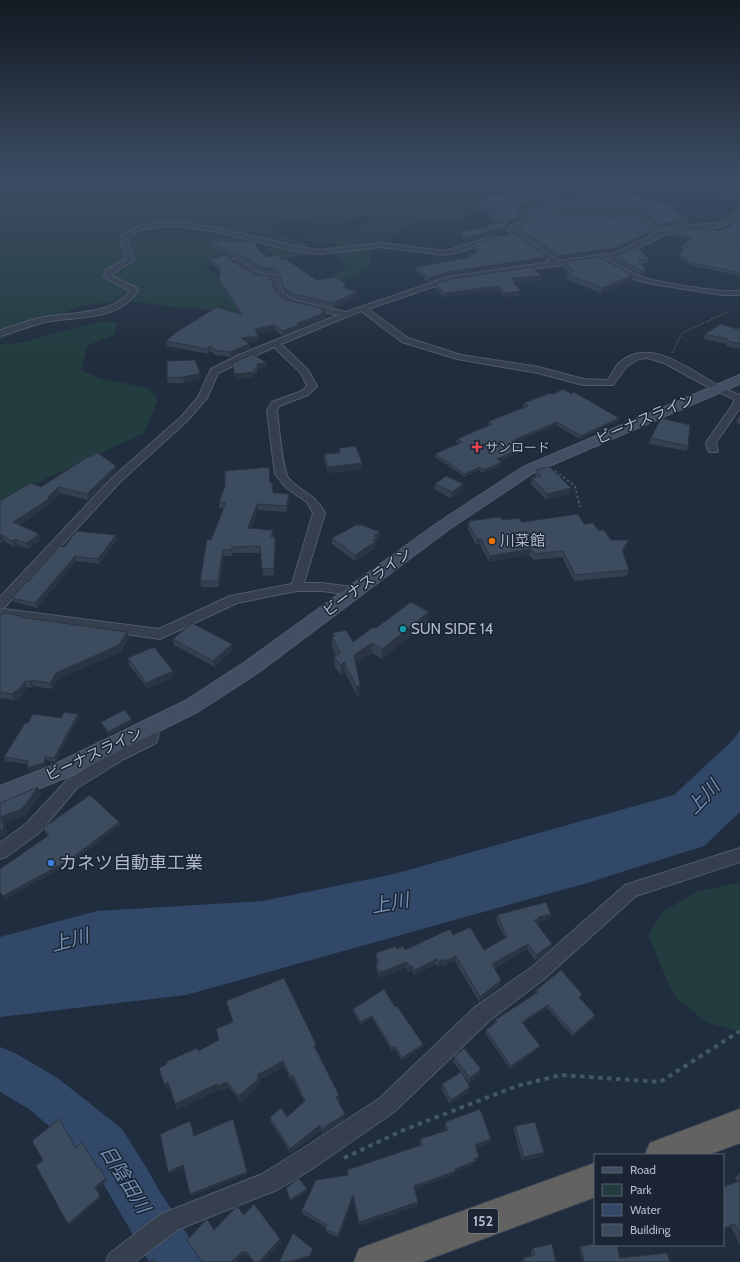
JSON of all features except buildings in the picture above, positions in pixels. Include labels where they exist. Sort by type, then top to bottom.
[{"type":"highway","points":[[665,1154],[740,1126]]},
{"type":"highway","name":"152","points":[[372,1262],[594,1180]]},
{"type":"main road","name":"ビーナスライン","points":[[0,795],[58,772],[192,706],[252,667],[353,591],[509,481],[543,462],[740,379]]},
{"type":"street","points":[[0,333],[23,325],[46,320],[100,312],[127,301],[133,295],[134,290],[108,277],[108,272],[130,260],[130,256],[123,239]]},
{"type":"street","points":[[253,239],[294,249],[320,252],[374,245],[386,245],[418,251],[447,253],[458,251],[476,243],[491,239]]},
{"type":"street","points":[[513,239],[558,264]]},
{"type":"street","points":[[0,605],[116,480],[184,419],[202,398],[214,371],[242,357],[346,314],[448,279],[600,258],[628,250],[649,239]]},
{"type":"street","points":[[600,258],[639,278],[653,282],[722,293],[740,293]]},
{"type":"street","points":[[234,261],[261,276],[274,277],[280,294],[291,302],[346,314]]},
{"type":"street","points":[[362,308],[405,340],[460,358],[539,370],[583,382],[610,383],[616,377],[620,367],[639,355],[665,360],[718,389],[739,398],[738,404],[712,441],[711,445],[713,450]]},
{"type":"street","points":[[276,344],[305,372],[312,386],[305,393],[275,404],[272,411],[280,474],[291,488],[308,496],[315,503],[319,513],[297,587]]},
{"type":"street","points":[[0,613],[160,634],[234,599],[297,587],[322,587],[353,591]]},
{"type":"street","points":[[0,852],[33,828],[72,784],[119,755],[151,739],[150,728]]},
{"type":"street","points":[[117,1262],[169,1222],[269,1182],[304,1161],[387,1105],[482,1014],[538,973],[630,890],[740,855]]},
{"type":"path","points":[[665,360],[672,352],[682,334],[730,311]]},
{"type":"path","points":[[543,462],[575,486],[580,507]]},
{"type":"path","points":[[338,1161],[406,1129],[525,1084],[561,1075],[660,1082],[740,1031]]},
{"type":"green space","points":[[0,239],[253,239],[230,245],[205,266],[250,303],[233,312],[127,301],[84,305],[15,332],[0,341]]},
{"type":"green space","points":[[257,239],[293,239],[309,244],[303,255],[287,259],[276,257]]},
{"type":"green space","points":[[307,239],[389,239],[370,253],[370,268],[345,281],[332,283],[331,275],[346,267],[335,244],[309,241]]},
{"type":"green space","points":[[99,322],[117,322],[115,335],[88,345],[81,370],[100,379],[146,387],[158,399],[144,433],[5,498],[0,504],[0,344],[20,343]]},
{"type":"green space","points":[[740,882],[740,1032],[706,1022],[674,996],[648,935],[664,911],[696,892]]},
{"type":"water","name":"上川","points":[[740,730],[740,812],[704,846],[587,883],[186,995],[0,1017],[0,937],[97,911],[263,901],[394,874],[674,795],[734,739]]},
{"type":"waterway","name":"日陰田川","points":[[0,1068],[44,1094],[106,1145],[130,1183],[142,1207],[177,1262]]},
{"type":"place","name":"サンロード","points":[[477,447]]},
{"type":"place","name":"川菜館","points":[[492,541]]},
{"type":"place","name":"SUN SIDE 14","points":[[403,629]]},
{"type":"place","name":"カネツ自動車工業","points":[[51,863]]}]
